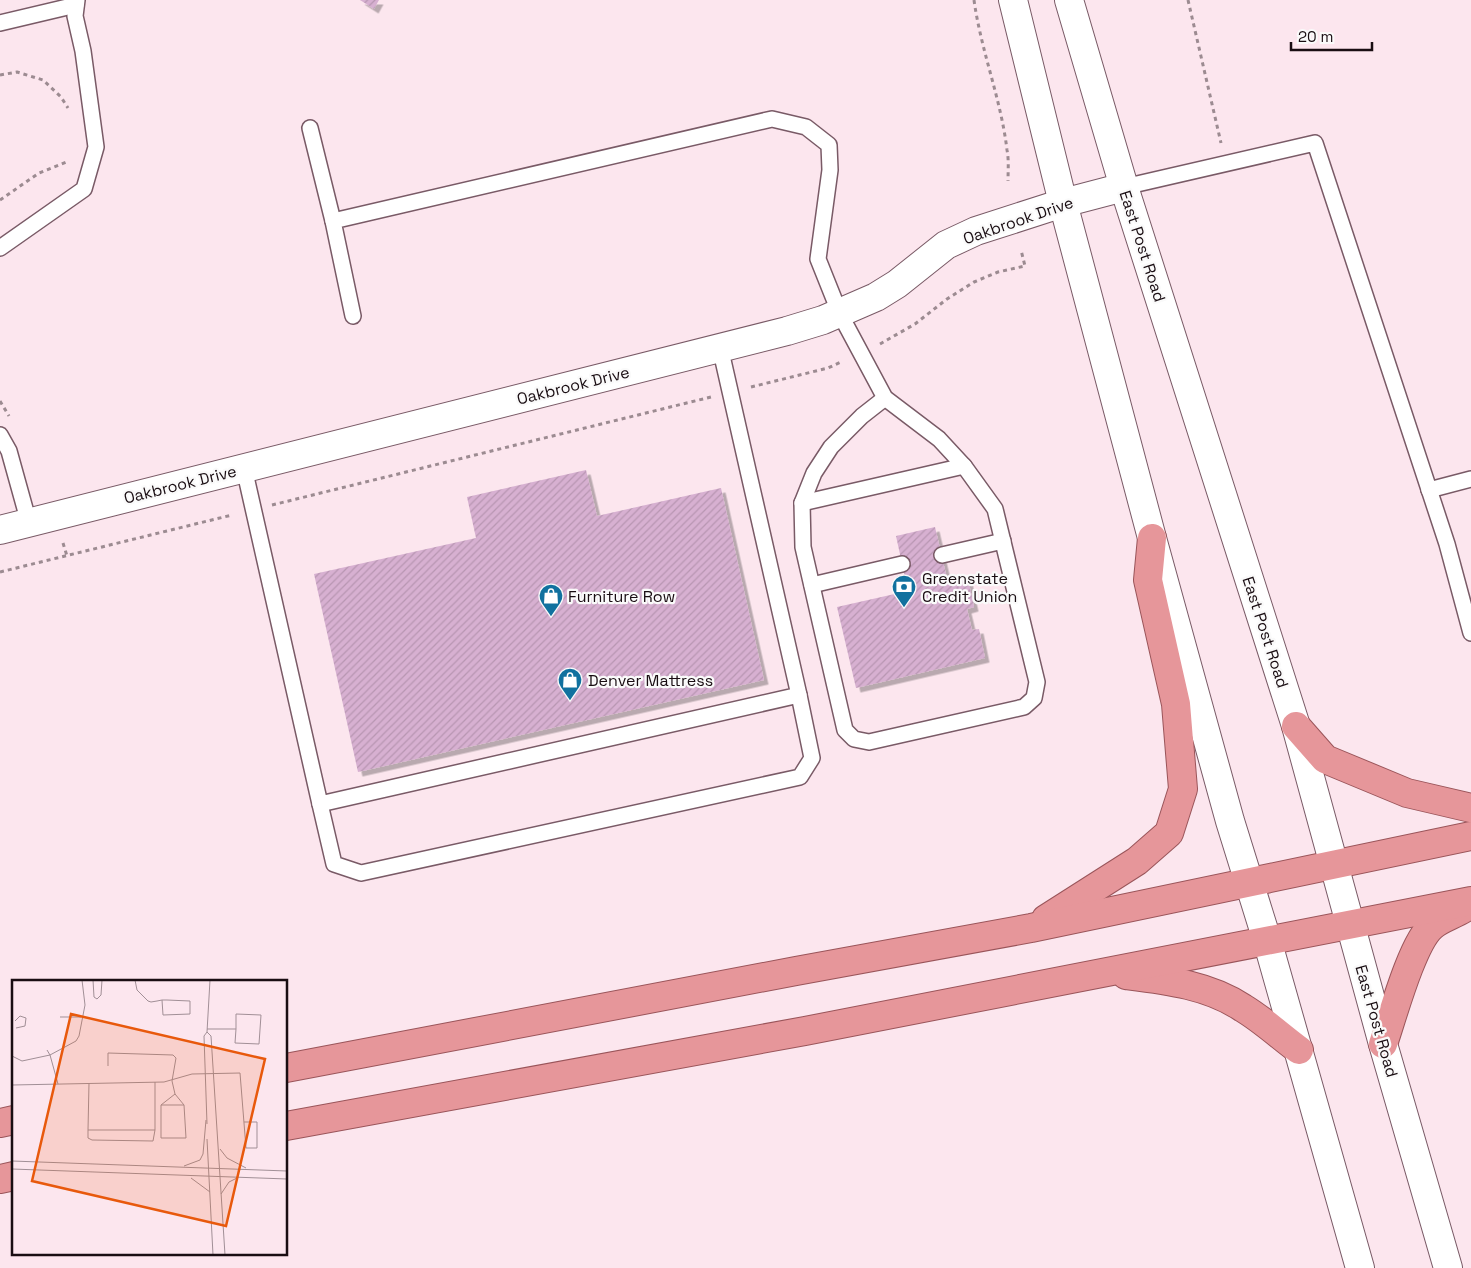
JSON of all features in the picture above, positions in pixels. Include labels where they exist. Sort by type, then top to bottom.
[{"type":"highway","points":[[1031,928],[1137,861],[1169,833],[1183,789],[1176,704],[1148,580],[1152,538]]},
{"type":"highway","points":[[1296,726],[1325,759],[1407,793],[1471,808]]},
{"type":"highway","points":[[288,1068],[1031,928],[1471,836]]},
{"type":"highway","points":[[288,1126],[805,1031],[1471,901]]},
{"type":"highway","points":[[1383,1044],[1418,946],[1431,926],[1471,905]]},
{"type":"highway","points":[[1107,972],[1158,979],[1202,988],[1243,1007],[1299,1050]]},
{"type":"main road","points":[[1012,0],[1063,203],[1152,538],[1230,821],[1268,940],[1360,1268]]},
{"type":"main road","name":"East Post Road","points":[[1069,0],[1124,187],[1296,726],[1349,925],[1448,1268]]},
{"type":"main road","name":"Oakbrook Drive","points":[[0,530],[787,331],[840,314],[876,297],[897,284],[946,245],[976,231],[1063,203],[1124,187]]},
{"type":"lane","points":[[0,23],[76,2],[75,16],[83,50],[96,147],[84,189],[0,248]]},
{"type":"lane","points":[[333,221],[772,119],[806,127],[829,145],[830,170],[818,259],[840,314],[885,398],[939,439],[964,466],[996,509],[1036,682],[1034,698],[1024,707],[869,742],[854,739],[845,730],[803,547],[802,503],[814,473],[831,447],[862,416],[885,398]]},
{"type":"lane","points":[[310,128],[333,221],[353,316]]},
{"type":"lane","points":[[1124,187],[1315,143],[1447,544],[1471,634]]},
{"type":"lane","points":[[244,468],[334,864],[361,873],[800,777],[812,758],[720,347]]},
{"type":"lane","points":[[0,435],[9,451],[28,523]]},
{"type":"lane","points":[[802,503],[964,466]]},
{"type":"lane","points":[[1429,490],[1471,479]]},
{"type":"lane","points":[[942,555],[1003,541]]},
{"type":"lane","points":[[812,585],[902,564]]},
{"type":"lane","points":[[320,804],[799,695]]},
{"type":"path","points":[[974,0],[977,22],[1008,151],[1008,181]]},
{"type":"path","points":[[1188,0],[1226,164]]},
{"type":"path","points":[[0,75],[17,72],[43,80],[61,97],[72,115]]},
{"type":"path","points":[[0,200],[38,173],[72,160]]},
{"type":"path","points":[[0,572],[828,368],[861,353],[915,324],[947,299],[974,282],[998,272],[1025,266],[1021,250]]},
{"type":"path","points":[[63,543],[67,556]]},
{"type":"building","points":[[360,0],[379,0],[374,9]]},
{"type":"building","points":[[586,470],[597,516],[721,488],[764,680],[358,772],[314,574],[476,538],[467,497]]},
{"type":"building","name":"Greenstate Credit Union","points":[[935,527],[948,583],[968,579],[974,607],[967,609],[972,630],[979,629],[985,658],[856,688],[837,607],[908,591],[896,536]]},
{"type":"place","name":"Greenstate Credit Union","points":[[904,608]]},
{"type":"place","name":"Furniture Row","points":[[551,617]]},
{"type":"place","name":"Denver Mattress","points":[[570,701]]}]
